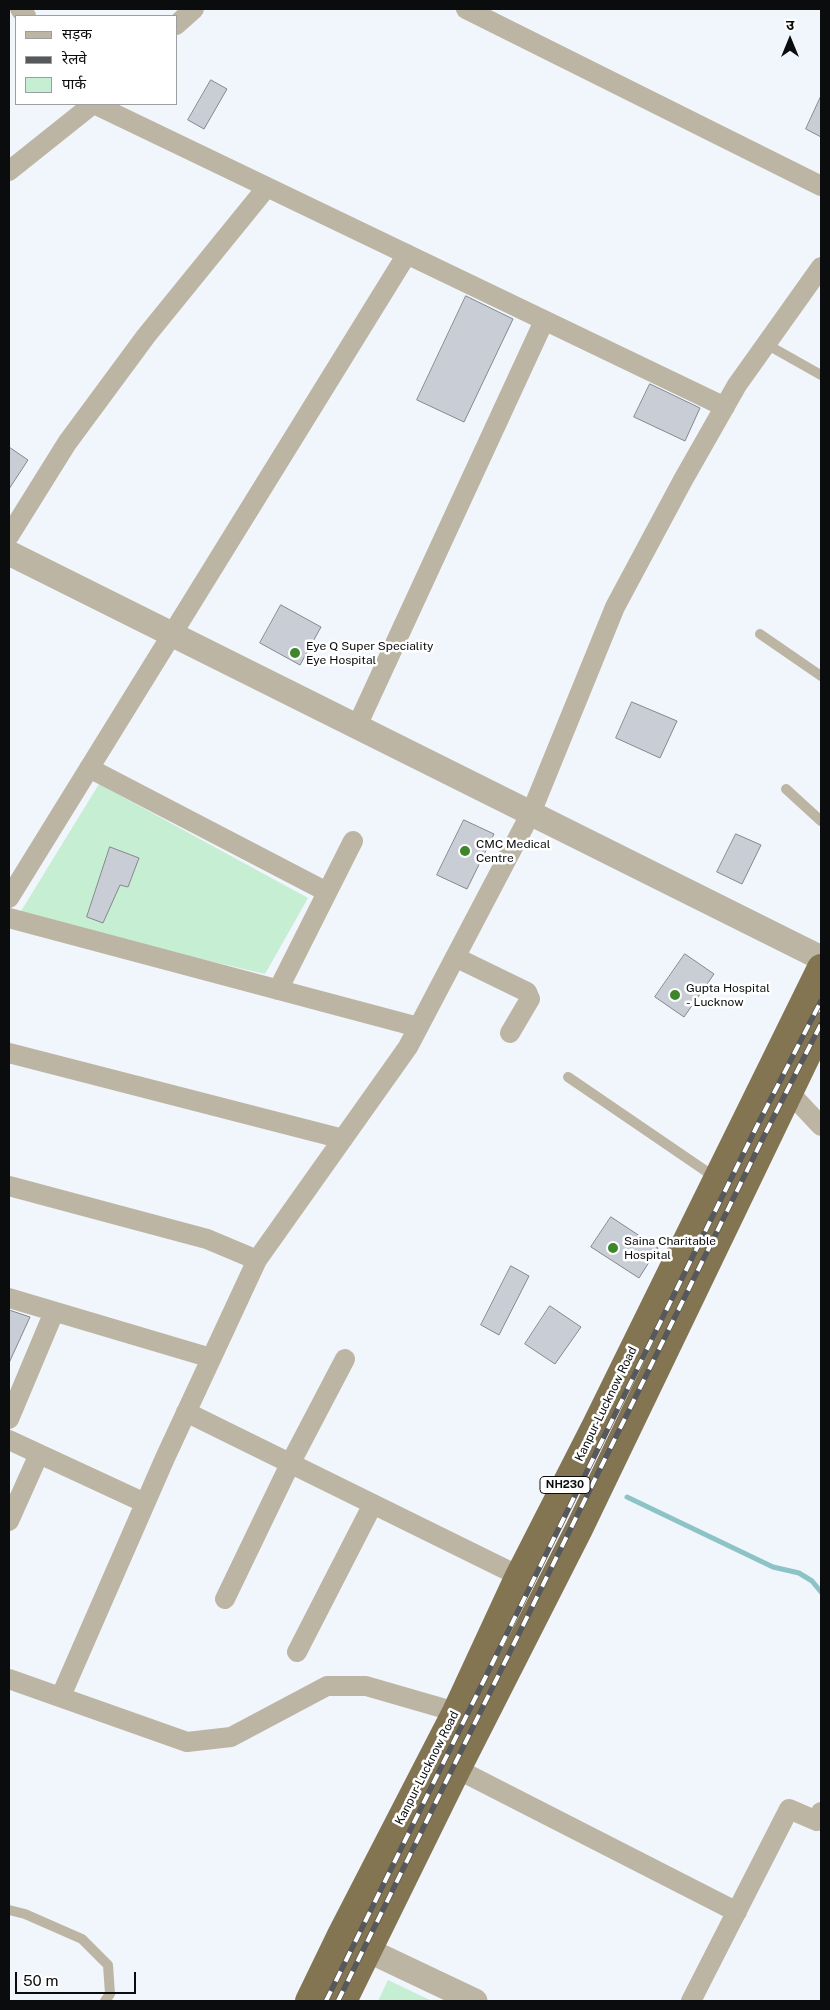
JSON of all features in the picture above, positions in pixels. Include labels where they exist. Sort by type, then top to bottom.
[{"type":"highway","name":"Kanpur-Lucknow Road","points":[[310,2001],[340,1938],[456,1712],[519,1576],[821,968]]},
{"type":"highway","name":"NH230","points":[[343,2001],[457,1769],[579,1529],[821,1026]]},
{"type":"street","points":[[178,24],[194,9]]},
{"type":"street","points":[[466,9],[821,186]]},
{"type":"street","points":[[9,171],[92,105]]},
{"type":"street","points":[[95,105],[724,407]]},
{"type":"street","points":[[9,536],[67,443],[146,336],[267,187]]},
{"type":"street","points":[[9,898],[406,254]]},
{"type":"street","points":[[61,1696],[145,1503],[257,1260],[408,1047],[531,813],[615,607],[683,480],[737,385],[821,267]]},
{"type":"street","points":[[357,726],[544,320]]},
{"type":"street","points":[[9,553],[821,958]]},
{"type":"street","points":[[89,768],[327,892]]},
{"type":"street","points":[[278,990],[353,841]]},
{"type":"street","points":[[9,918],[418,1027]]},
{"type":"street","points":[[455,957],[527,992],[530,999],[510,1033]]},
{"type":"street","points":[[9,1053],[343,1138]]},
{"type":"street","points":[[789,1092],[821,1126]]},
{"type":"street","points":[[9,1186],[207,1239],[257,1260]]},
{"type":"street","points":[[9,1298],[211,1358]]},
{"type":"street","points":[[9,1419],[54,1312]]},
{"type":"street","points":[[225,1599],[291,1462],[345,1359]]},
{"type":"street","points":[[186,1412],[291,1462],[519,1576]]},
{"type":"street","points":[[9,1440],[145,1503]]},
{"type":"street","points":[[9,1522],[38,1454]]},
{"type":"street","points":[[297,1652],[373,1504]]},
{"type":"street","points":[[9,1679],[187,1742],[231,1737],[327,1686],[366,1686],[456,1712]]},
{"type":"street","points":[[457,1769],[737,1912]]},
{"type":"street","points":[[691,2001],[789,1809],[817,1821],[821,1812]]},
{"type":"street","points":[[340,1938],[475,2001]]},
{"type":"lane","points":[[766,344],[821,375]]},
{"type":"lane","points":[[760,634],[821,676]]},
{"type":"lane","points":[[786,789],[821,821]]},
{"type":"lane","points":[[568,1077],[717,1179]]},
{"type":"lane","points":[[9,1910],[25,1914],[82,1939],[108,1965],[110,1994],[105,2001]]},
{"type":"green space","points":[[99,784],[308,898],[265,974],[18,916]]},
{"type":"green space","points":[[388,1980],[432,2001],[378,2001]]},
{"type":"building","points":[[211,80],[227,89],[204,129],[188,120]]},
{"type":"building","points":[[821,96],[821,137],[806,129]]},
{"type":"building","points":[[466,296],[513,319],[464,422],[417,400]]},
{"type":"building","points":[[650,384],[700,408],[685,441],[634,417]]},
{"type":"building","points":[[9,447],[28,460],[9,489]]},
{"type":"building","points":[[281,605],[321,627],[300,665],[260,643]]},
{"type":"building","points":[[632,702],[677,721],[660,758],[616,738]]},
{"type":"building","points":[[464,820],[494,834],[467,889],[437,875]]},
{"type":"building","points":[[736,834],[761,845],[742,884],[717,872]]},
{"type":"building","points":[[110,847],[139,858],[128,887],[120,885],[103,923],[87,917]]},
{"type":"building","points":[[685,954],[714,974],[684,1017],[655,997]]},
{"type":"building","points":[[611,1217],[658,1248],[639,1278],[591,1247]]},
{"type":"building","points":[[511,1266],[529,1276],[499,1335],[481,1325]]},
{"type":"building","points":[[550,1306],[581,1327],[555,1364],[525,1344]]},
{"type":"building","points":[[9,1310],[30,1317],[9,1363]]},
{"type":"waterway","points":[[627,1497],[773,1567],[799,1573],[812,1581],[821,1592]]},
{"type":"railway","points":[[326,2001],[757,1126],[821,1001]]},
{"type":"railway","points":[[338,2001],[821,1024]]},
{"type":"place","name":"Eye Q Super Speciality Eye Hospital","points":[[295,653]]},
{"type":"place","name":"CMC Medical Centre","points":[[465,851]]},
{"type":"place","name":"Gupta Hospital - Lucknow","points":[[675,995]]},
{"type":"place","name":"Saina Charitable Hospital","points":[[613,1248]]}]
